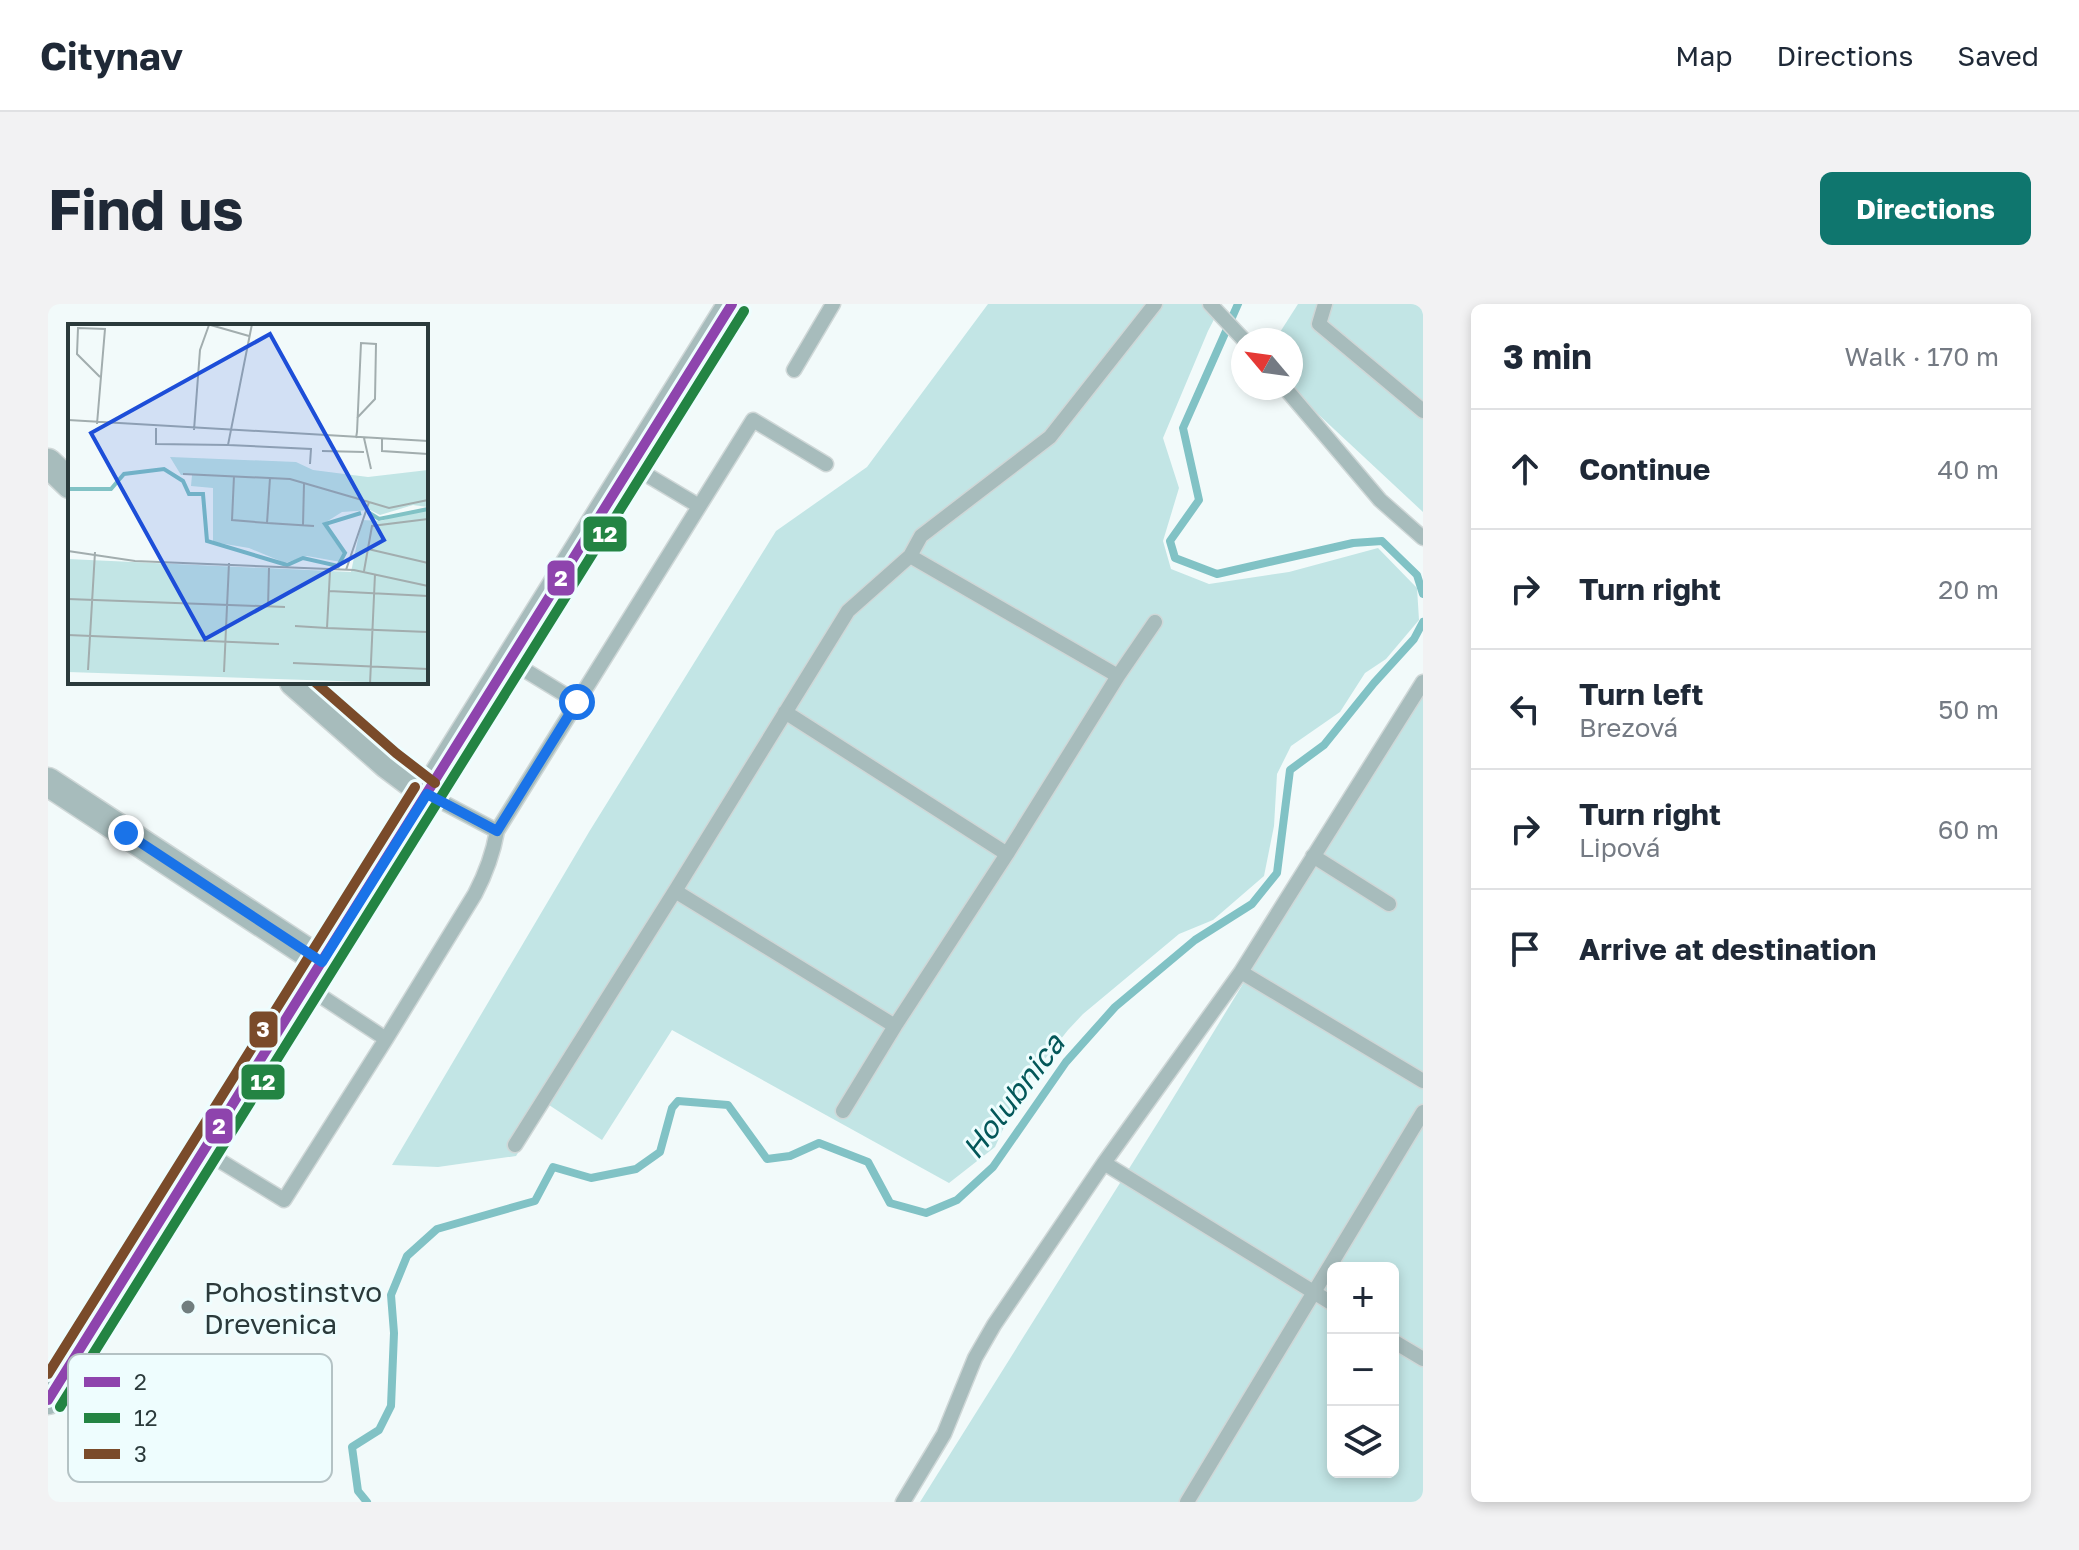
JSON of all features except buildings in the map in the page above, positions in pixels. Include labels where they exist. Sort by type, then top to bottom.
[{"type":"street","points":[[77,1354],[732,304]]},
{"type":"street","points":[[48,463],[68,482]]},
{"type":"street","points":[[296,684],[387,764],[427,794]]},
{"type":"street","points":[[48,782],[322,962]]},
{"type":"street","points":[[48,1400],[68,1368]]},
{"type":"lane","points":[[794,370],[833,304]]},
{"type":"lane","points":[[515,1145],[848,611],[910,556],[921,536],[1050,437],[1155,304]]},
{"type":"lane","points":[[1325,304],[1319,324],[1423,411]]},
{"type":"lane","points":[[1213,309],[1233,328]]},
{"type":"lane","points":[[1295,400],[1380,500],[1423,538]]},
{"type":"lane","points":[[204,1151],[284,1200],[487,872],[497,831],[753,420],[826,464]]},
{"type":"lane","points":[[632,466],[699,506]]},
{"type":"lane","points":[[910,556],[1118,676]]},
{"type":"lane","points":[[843,1111],[1155,622]]},
{"type":"lane","points":[[510,661],[577,702]]},
{"type":"lane","points":[[903,1502],[944,1434],[975,1358],[994,1325],[1104,1163],[1241,972],[1423,682]]},
{"type":"lane","points":[[785,712],[1007,854]]},
{"type":"lane","points":[[427,794],[497,831]]},
{"type":"lane","points":[[1313,856],[1389,904]]},
{"type":"lane","points":[[675,891],[895,1026]]},
{"type":"lane","points":[[1241,972],[1423,1081]]},
{"type":"lane","points":[[307,987],[386,1039]]},
{"type":"lane","points":[[1187,1502],[1423,1112]]},
{"type":"lane","points":[[1104,1163],[1327,1301]]},
{"type":"lane","points":[[1399,1345],[1423,1359]]},
{"type":"shaded area","points":[[988,304],[1222,304],[1163,438],[1179,488],[1163,541],[1171,569],[1209,584],[1289,572],[1378,548],[1417,588],[1419,620],[1386,659],[1365,673],[1340,712],[1291,746],[1277,774],[1274,826],[1264,876],[1213,920],[1179,934],[1083,1014],[1021,1089],[995,1147],[949,1183],[672,1030],[602,1140],[549,1105],[516,1156],[438,1167],[392,1165],[589,832],[776,531],[867,467]]},
{"type":"shaded area","points":[[1298,304],[1423,304],[1423,512],[1303,400],[1303,328],[1283,328]]},
{"type":"shaded area","points":[[1423,690],[1423,1502],[920,1502],[1167,1108]]},
{"type":"waterway","name":"Holubnica","points":[[1238,304],[1183,428],[1199,500],[1170,541],[1175,558],[1217,574],[1353,543],[1382,541],[1417,575],[1423,594]]},
{"type":"waterway","name":"Holubnica","points":[[367,1502],[358,1491],[352,1447],[379,1430],[391,1406],[394,1333],[391,1295],[407,1256],[437,1229],[535,1201],[553,1167],[591,1178],[636,1169],[660,1152],[672,1108],[678,1101],[728,1105],[767,1159],[790,1156],[819,1143],[868,1162],[890,1203],[926,1213],[957,1200],[993,1167],[1066,1062],[1115,1007],[1195,940],[1252,904],[1277,873],[1290,770],[1324,745],[1414,639],[1423,622]]},
{"type":"transit line","name":"2","points":[[77,1354],[732,304]]},
{"type":"transit line","name":"12","points":[[93,1354],[744,311]]},
{"type":"transit line","name":"3","points":[[317,684],[435,783]]},
{"type":"transit line","name":"3","points":[[48,1374],[415,787]]},
{"type":"transit line","name":"2","points":[[48,1400],[68,1368]]},
{"type":"transit line","name":"12","points":[[60,1407],[68,1394]]},
{"type":"place","name":"Pohostinstvo Drevenica","points":[[188,1307]]},
{"type":"route","points":[[126,833],[322,962],[427,794],[497,831],[577,702]]}]
